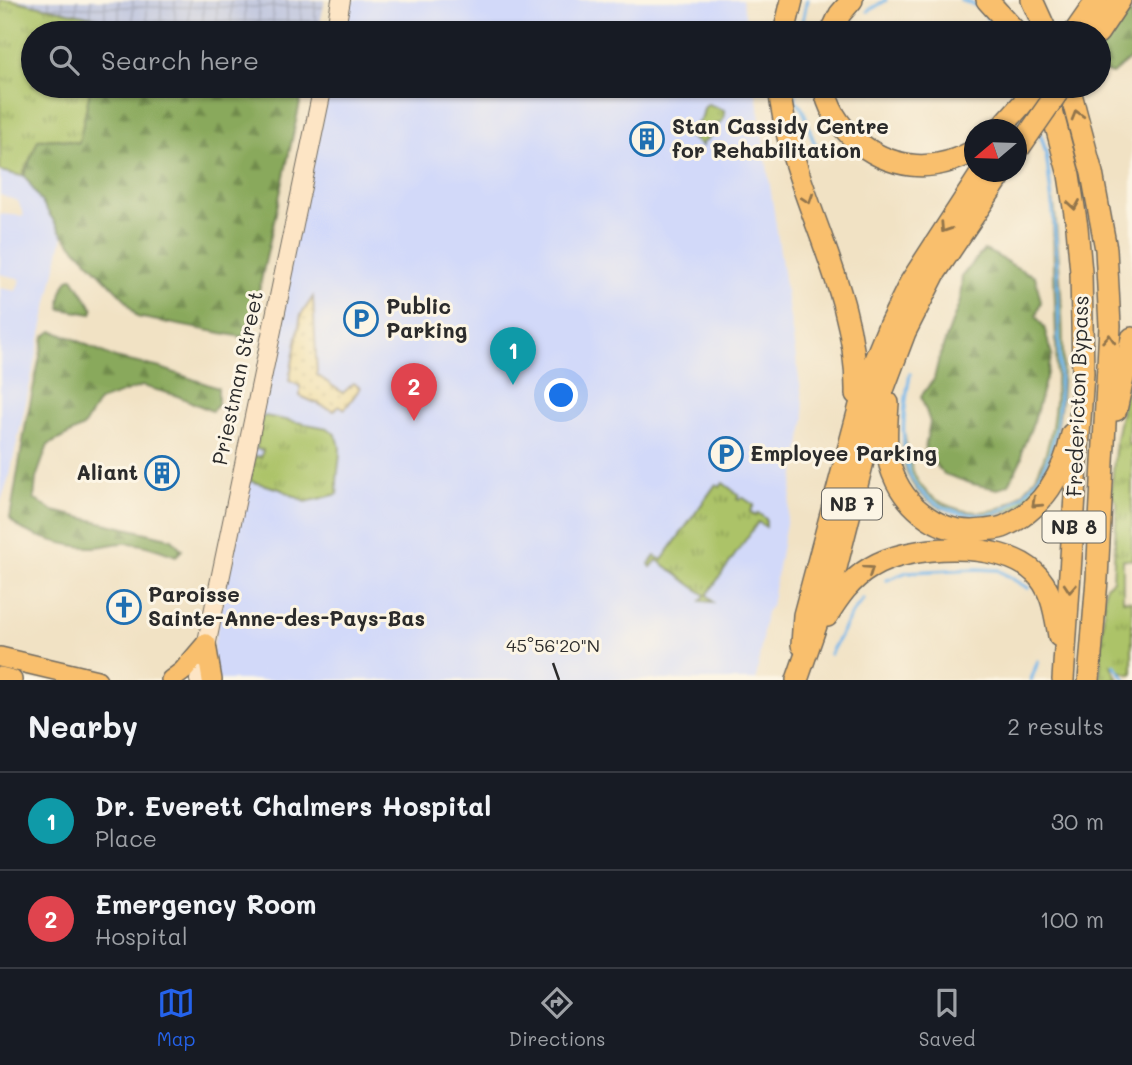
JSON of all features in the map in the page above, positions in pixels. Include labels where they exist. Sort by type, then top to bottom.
[{"type":"highway","points":[[787,21],[792,0]]},
{"type":"highway","points":[[837,21],[852,0]]},
{"type":"highway","points":[[987,0],[1007,21]]},
{"type":"highway","points":[[1007,0],[1015,21]]},
{"type":"highway","points":[[1032,0],[1042,21]]},
{"type":"highway","points":[[1106,21],[1120,0]]},
{"type":"highway","points":[[781,98],[788,141],[844,301],[854,344],[856,395],[845,460]]},
{"type":"highway","points":[[827,98],[830,107],[846,131],[873,154],[913,166],[953,161],[964,156]]},
{"type":"highway","points":[[1019,119],[1031,98]]},
{"type":"highway","points":[[1027,121],[1054,98]]},
{"type":"highway","name":"Fredericton Bypass","points":[[1069,98],[1093,173],[1106,249],[1110,326],[1089,680]]},
{"type":"highway","name":"Fredericton Bypass","points":[[1053,115],[1069,175],[1077,227],[1081,272],[1083,373],[1064,674]]},
{"type":"highway","name":"NB 7","points":[[798,678],[804,615],[867,379],[910,283],[976,182]]},
{"type":"highway","name":"NB 7","points":[[798,678],[836,568],[877,406],[893,362],[935,273],[996,182]]},
{"type":"highway","points":[[1097,579],[1116,406],[1132,338]]},
{"type":"highway","points":[[893,362],[886,422],[888,456],[895,481],[910,504],[929,519],[951,529],[975,531],[1004,527],[1031,509],[1052,488],[1069,449],[1083,373]]},
{"type":"highway","points":[[811,642],[838,599],[869,568],[888,559],[913,553],[987,552],[1008,556],[1023,563],[1047,588],[1055,611],[1064,674]]},
{"type":"main road","points":[[171,680],[183,671],[206,644]]},
{"type":"main road","points":[[206,644],[212,680]]},
{"type":"main road","points":[[0,657],[97,680]]},
{"type":"main road","points":[[0,677],[12,680]]},
{"type":"street","points":[[337,21],[341,0]]},
{"type":"street","name":"Priestman Street","points":[[199,680],[320,98]]},
{"type":"shaded area","points":[[11,0],[325,0],[321,21],[111,21]]},
{"type":"shaded area","points":[[341,0],[742,0],[746,21],[337,21]]},
{"type":"shaded area","points":[[0,8],[21,24],[21,98],[82,98],[24,175],[63,235],[10,474],[0,504],[0,288],[16,291],[21,279],[0,274],[0,214],[24,216],[18,201],[0,195]]},
{"type":"shaded area","points":[[321,98],[757,98],[805,418],[771,606],[766,612],[756,680],[212,680],[209,669]]},
{"type":"green space","points":[[0,0],[112,21],[21,21],[21,98],[88,98],[79,143],[60,139],[39,140],[22,176],[0,171]]},
{"type":"green space","points":[[1130,12],[1132,57],[1112,74],[1111,74],[1111,37]]},
{"type":"green space","points":[[88,98],[301,98],[252,322],[242,337],[137,317],[125,299],[63,235],[24,175],[38,140],[60,139],[79,143]]},
{"type":"green space","points":[[708,104],[724,110],[725,115],[721,123],[715,124],[713,133],[702,146],[690,137]]},
{"type":"green space","points":[[1053,200],[1063,351],[1058,425],[1050,457],[1033,492],[1022,504],[1009,511],[979,516],[947,510],[921,494],[912,483],[903,459],[904,432],[912,468],[922,487],[939,501],[973,512],[1001,507],[1027,489],[1040,467],[1049,441],[1056,382]]},
{"type":"green space","points":[[984,250],[1035,276],[1041,302],[1036,316],[1044,327],[1052,355],[1034,421],[1022,450],[1022,458],[1009,484],[998,489],[944,474],[924,453],[930,422],[921,396],[934,379],[960,301],[962,276]]},
{"type":"green space","points":[[70,278],[73,278],[93,309],[92,314],[61,309],[62,292]]},
{"type":"green space","points":[[52,331],[115,358],[161,368],[218,388],[218,405],[212,411],[175,395],[142,386],[99,401],[83,427],[48,445],[36,478],[34,499],[53,511],[172,539],[182,550],[176,556],[130,543],[94,547],[59,542],[34,535],[10,518],[44,337]]},
{"type":"green space","points":[[1132,358],[1128,445],[1132,444],[1132,560],[1123,559],[1123,600],[1132,601],[1132,675],[1111,665],[1118,680],[1100,680],[1105,587],[1113,580],[1117,503],[1111,494],[1116,439]]},
{"type":"green space","points":[[265,416],[327,428],[334,434],[340,449],[338,494],[306,502],[280,489],[250,481],[255,456],[261,457],[263,450],[256,449],[262,418]]},
{"type":"green space","points":[[723,483],[739,495],[737,499],[742,497],[754,505],[750,512],[756,516],[758,513],[766,519],[766,527],[758,522],[707,595],[713,602],[701,601],[705,595],[657,560],[651,567],[649,564],[655,556],[662,560],[716,484],[720,487]]},
{"type":"sand","points":[[313,297],[317,375],[343,393],[354,383],[360,388],[345,409],[339,405],[334,411],[300,396],[300,386],[289,381],[301,315]]},
{"type":"waterway","points":[[803,21],[807,0]]},
{"type":"waterway","points":[[868,11],[886,0]]},
{"type":"waterway","points":[[961,0],[975,5],[990,21]]},
{"type":"waterway","points":[[796,98],[817,148],[822,153]]},
{"type":"waterway","points":[[910,374],[904,411],[905,449],[910,474],[925,495],[948,509],[975,515],[1000,511],[1027,492],[1041,473],[1051,447],[1056,429],[1060,377],[1056,241],[1047,159],[1040,134]]},
{"type":"waterway","points":[[887,580],[907,572],[998,570],[1028,588]]},
{"type":"waterway","points":[[830,654],[863,599]]},
{"type":"waterway","points":[[1031,680],[1038,661]]},
{"type":"waterway","points":[[1114,665],[1126,680]]},
{"type":"place","name":"Stan Cassidy Centre for Rehabilitation","points":[[647,139]]},
{"type":"place","name":"Public Parking","points":[[361,319]]},
{"type":"place","name":"Dr. Everett Chalmers Hospital","points":[[513,385]]},
{"type":"place","name":"Emergency Room","points":[[414,421]]},
{"type":"place","name":"Employee Parking","points":[[726,454]]},
{"type":"place","name":"Aliant","points":[[162,473]]},
{"type":"place","name":"Paroisse Sainte-Anne-des-Pays-Bas","points":[[124,607]]}]
